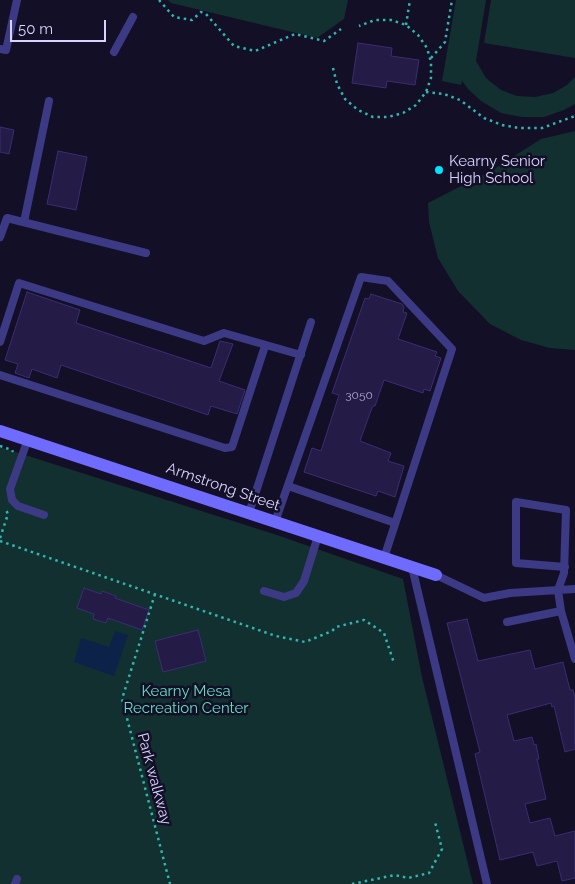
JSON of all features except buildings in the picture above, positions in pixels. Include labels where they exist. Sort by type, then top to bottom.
[{"type":"street","name":"Armstrong Street","points":[[0,430],[436,575]]},
{"type":"lane","points":[[0,49],[6,50],[17,0]]},
{"type":"lane","points":[[114,52],[133,17]]},
{"type":"lane","points":[[24,222],[49,101]]},
{"type":"lane","points":[[0,237],[7,218],[146,253]]},
{"type":"lane","points":[[275,522],[362,277],[388,281],[452,349],[384,558]]},
{"type":"lane","points":[[0,342],[19,283],[204,341],[224,333],[301,355]]},
{"type":"lane","points":[[249,513],[311,322]]},
{"type":"lane","points":[[0,375],[225,448],[232,447],[265,346]]},
{"type":"lane","points":[[28,439],[10,489],[12,500],[18,506],[44,515]]},
{"type":"lane","points":[[288,486],[395,523]]},
{"type":"lane","points":[[564,567],[516,564],[516,502],[566,510],[564,573],[558,590],[561,611],[575,659]]},
{"type":"lane","points":[[264,590],[284,597],[296,594],[304,581],[318,536]]},
{"type":"lane","points":[[412,567],[485,884]]},
{"type":"lane","points":[[436,575],[484,598],[510,593],[575,589]]},
{"type":"lane","points":[[507,622],[561,611]]},
{"type":"path","points":[[159,0],[174,17],[192,20],[200,12],[206,14],[234,46],[255,51],[295,34],[324,41],[342,29]]},
{"type":"path","points":[[406,25],[410,0]]},
{"type":"path","points":[[431,58],[445,42],[452,0]]},
{"type":"path","points":[[333,68],[336,84],[345,99],[358,110],[373,117],[388,117],[403,113],[416,105],[426,92],[431,78],[431,58],[418,35],[406,25],[391,20],[375,20],[359,26]]},
{"type":"path","points":[[426,92],[444,94],[460,100],[484,118],[502,125],[519,128],[542,128],[575,116]]},
{"type":"path","points":[[5,507],[8,514],[0,539],[276,636],[305,642],[332,631],[336,627],[364,620],[384,633],[394,663]]},
{"type":"path","name":"Park walkway","points":[[155,594],[122,699],[170,884]]},
{"type":"path","points":[[352,884],[396,875],[408,878],[429,873],[442,849],[435,822]]},
{"type":"green space","points":[[168,0],[348,0],[344,19],[317,38],[171,3]]},
{"type":"green space","points":[[456,0],[486,0],[476,61],[486,78],[501,90],[517,96],[535,97],[553,93],[567,85],[575,77],[575,104],[544,117],[522,117],[501,113],[481,101],[462,81],[461,85],[442,81]]},
{"type":"green space","points":[[491,0],[575,0],[575,58],[484,43]]},
{"type":"green space","points":[[575,131],[575,350],[550,348],[521,340],[490,324],[458,291],[438,258],[429,222],[428,203],[494,169],[541,139]]},
{"type":"green space","name":"Kearny Mesa Recreation Center","points":[[0,447],[277,535],[403,579],[422,677],[473,884],[0,884]]},
{"type":"water","points":[[115,631],[128,635],[114,676],[74,662],[81,638],[109,647]]},
{"type":"place","name":"Kearny Senior High School","points":[[439,170]]}]
